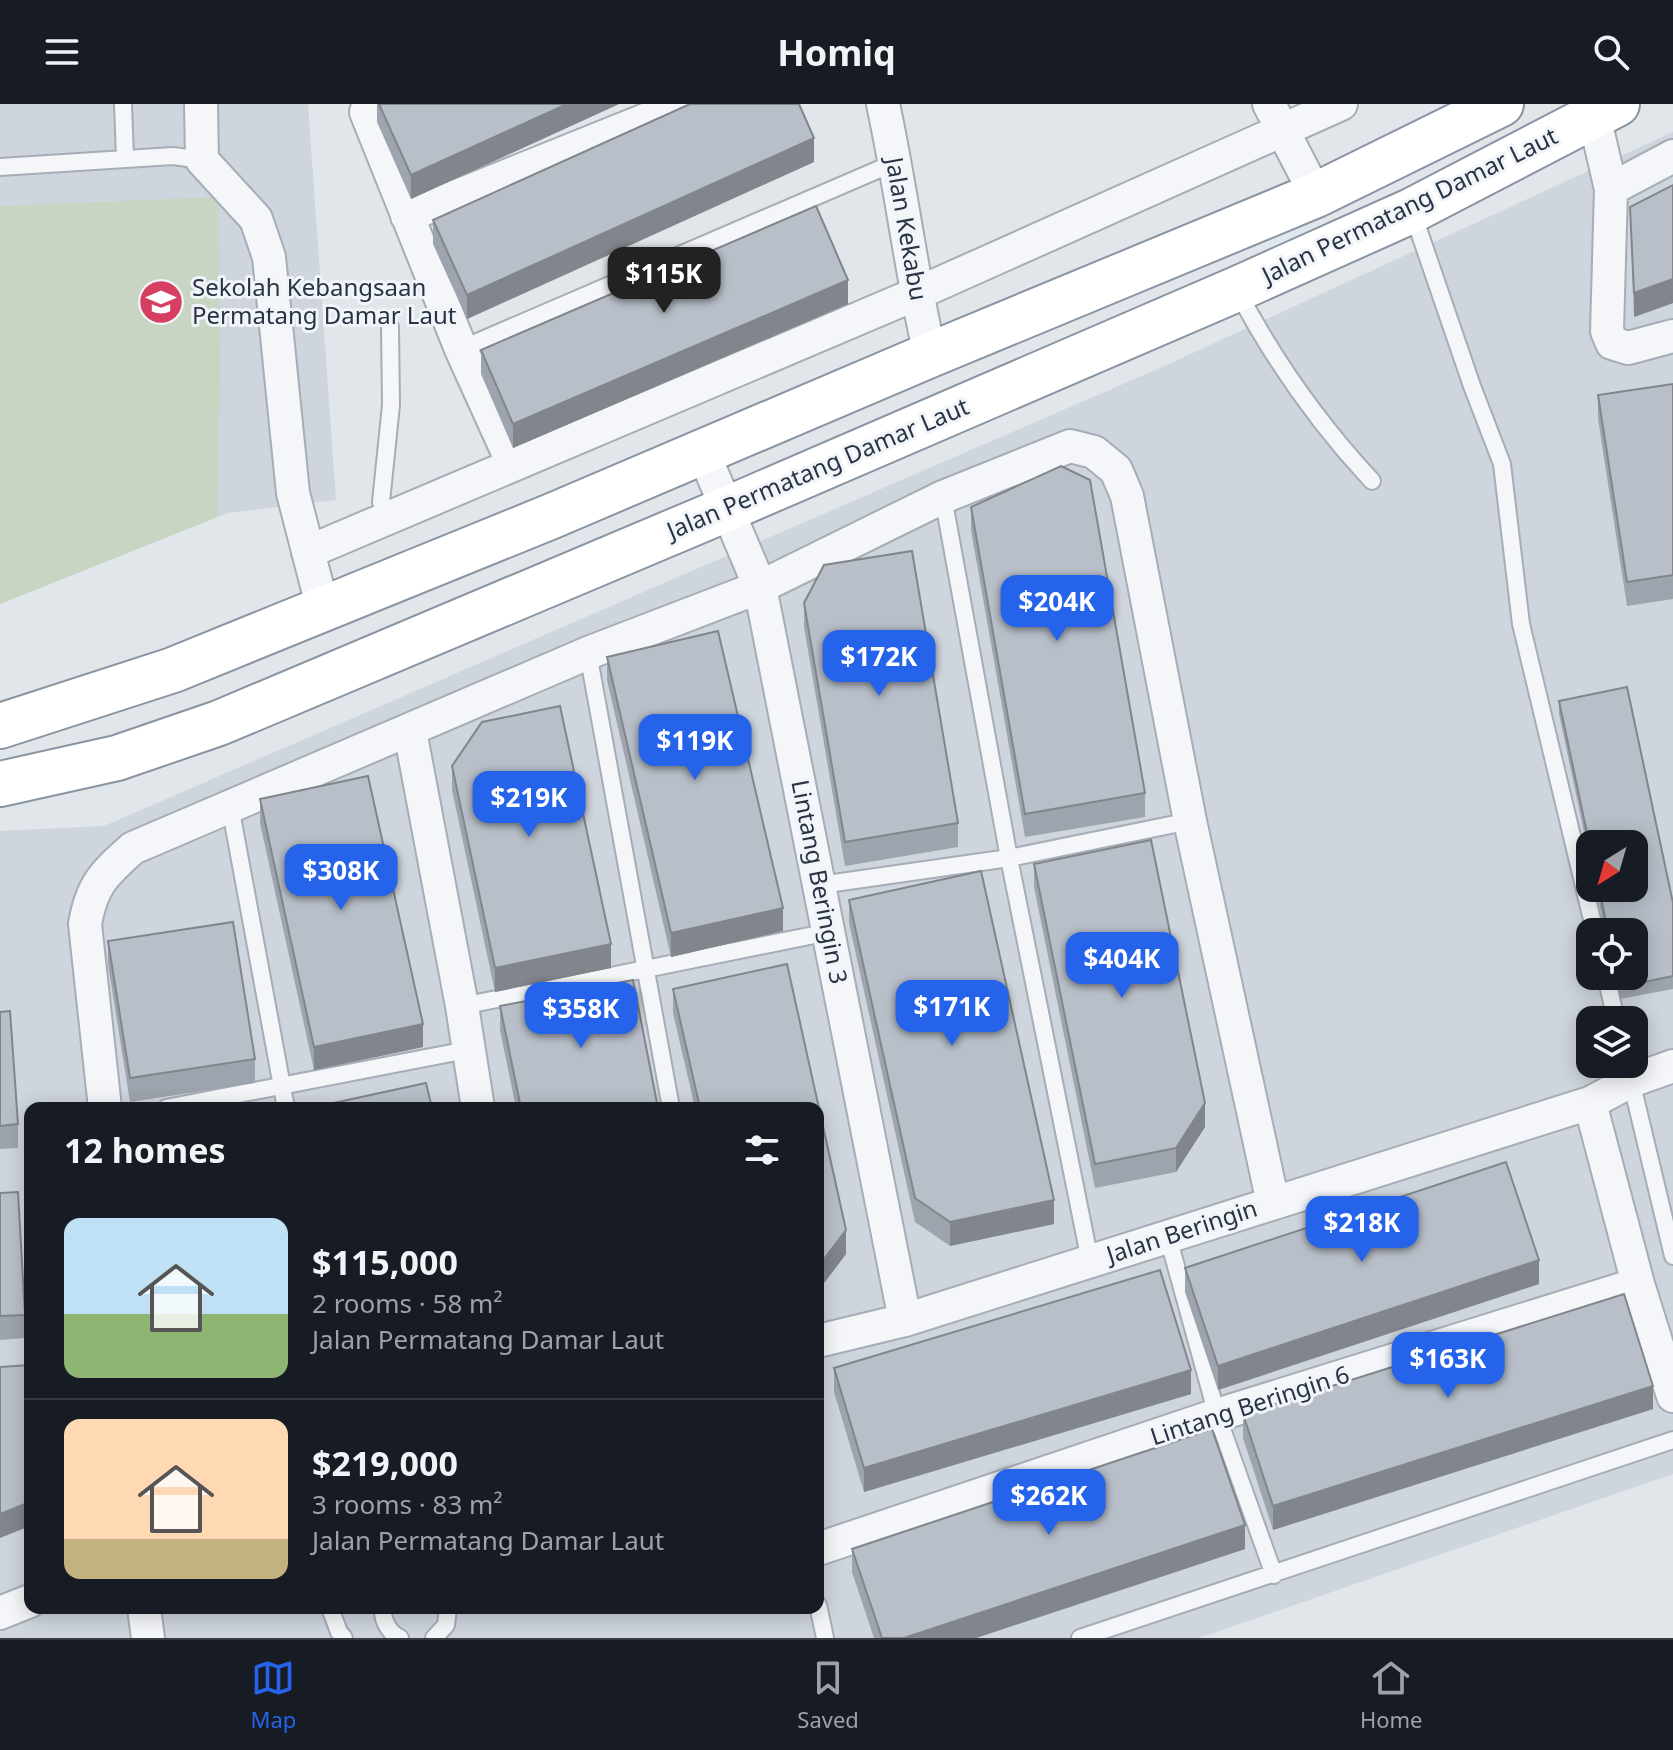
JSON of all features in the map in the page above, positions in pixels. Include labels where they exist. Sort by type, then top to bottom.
[{"type":"highway","points":[[0,726],[173,670],[552,516],[1316,195],[1501,104]]},
{"type":"highway","name":"Jalan Permatang Damar Laut","points":[[0,784],[117,758],[219,723],[1237,289],[1411,211],[1605,110]]},
{"type":"highway","points":[[552,516],[600,476],[770,400],[827,399]]},
{"type":"street","points":[[201,104],[202,160],[256,219],[269,257],[293,493],[323,609]]},
{"type":"street","points":[[407,216],[685,104]]},
{"type":"street","name":"Jalan Kekabu","points":[[883,104],[896,162],[916,294],[930,355]]},
{"type":"street","points":[[308,552],[916,294],[1276,117],[1341,104]]},
{"type":"street","points":[[367,108],[461,349],[513,464]]},
{"type":"street","points":[[1605,110],[1611,189],[1607,331],[1612,343],[1628,348],[1673,336]]},
{"type":"street","points":[[1276,117],[1316,195]]},
{"type":"street","points":[[1611,189],[1673,156]]},
{"type":"street","points":[[104,1102],[85,924],[90,898],[104,873],[133,848],[588,653],[760,587],[943,497],[1070,446],[1094,452],[1116,470],[1127,496],[1190,821],[1273,1203]]},
{"type":"street","name":"Lintang Beringin 3","points":[[703,452],[760,587],[905,1320]]},
{"type":"street","points":[[410,731],[462,1006],[477,1102]]},
{"type":"street","name":"Jalan Beringin","points":[[1648,1070],[1673,1066]]},
{"type":"street","name":"Jalan Beringin","points":[[824,1340],[905,1320],[1590,1103],[1622,1078]]},
{"type":"street","points":[[1590,1103],[1638,1284],[1673,1396]]},
{"type":"street","name":"Lintang Beringin 6","points":[[824,1547],[1217,1415],[1638,1284]]},
{"type":"street","points":[[0,1613],[24,1603]]},
{"type":"street","points":[[145,1614],[148,1638]]},
{"type":"lane","points":[[123,104],[125,159]]},
{"type":"lane","points":[[0,167],[173,156],[202,160]]},
{"type":"lane","points":[[461,349],[896,162]]},
{"type":"lane","points":[[1411,211],[1502,464],[1521,624],[1592,918]]},
{"type":"lane","points":[[1237,289],[1256,325],[1333,439],[1372,481]]},
{"type":"lane","points":[[389,518],[381,502],[391,405],[390,327]]},
{"type":"lane","points":[[943,497],[1009,858],[1090,1261]]},
{"type":"lane","points":[[588,653],[670,1102]]},
{"type":"lane","points":[[230,806],[285,1102]]},
{"type":"lane","points":[[820,885],[1009,858],[1190,821]]},
{"type":"lane","points":[[462,1006],[829,932]]},
{"type":"lane","points":[[198,1102],[467,1050]]},
{"type":"lane","points":[[1630,1078],[1673,1256]]},
{"type":"lane","points":[[1168,1237],[1217,1415],[1274,1575]]},
{"type":"lane","points":[[1080,1638],[1673,1440]]},
{"type":"lane","points":[[332,1614],[344,1638]]},
{"type":"lane","points":[[382,1614],[393,1634],[400,1638]]},
{"type":"lane","points":[[434,1638],[446,1625],[447,1614]]},
{"type":"lane","points":[[820,1614],[825,1638]]},
{"type":"shaded area","name":"Sekolah Kebangsaan Permatang Damar Laut","points":[[0,104],[308,104],[336,500],[228,513],[0,604]]},
{"type":"shaded area","points":[[1673,132],[1673,1474],[1199,1638],[0,1638],[0,831],[104,826],[1160,368]]},
{"type":"green space","points":[[219,197],[217,517],[0,604],[0,206]]},
{"type":"building","points":[[379,104],[567,104],[411,175]]},
{"type":"building","points":[[690,104],[799,104],[814,138],[467,295],[433,220]]},
{"type":"building","points":[[1673,185],[1673,279],[1634,293],[1630,207]]},
{"type":"building","points":[[816,206],[848,280],[513,424],[481,350]]},
{"type":"building","points":[[1673,384],[1673,575],[1627,582],[1598,395]]},
{"type":"building","points":[[1061,466],[1090,480],[1145,793],[1025,814],[971,507]]},
{"type":"building","points":[[912,551],[958,823],[845,842],[804,603],[824,565]]},
{"type":"building","points":[[718,631],[783,908],[671,933],[607,657]]},
{"type":"building","points":[[1627,687],[1673,903],[1673,976],[1648,981],[1648,918],[1605,918],[1602,902],[1648,902],[1648,830],[1586,830],[1559,701]]},
{"type":"building","points":[[560,706],[611,944],[495,968],[452,766],[482,722]]},
{"type":"building","points":[[368,776],[423,1024],[314,1047],[260,799]]},
{"type":"building","points":[[1151,840],[1205,1103],[1176,1148],[1095,1164],[1034,864]]},
{"type":"building","points":[[981,871],[1054,1200],[950,1222],[915,1198],[849,900]]},
{"type":"building","points":[[233,922],[255,1059],[130,1078],[108,941]]},
{"type":"building","points":[[787,964],[818,1102],[699,1102],[673,989]]},
{"type":"building","points":[[633,980],[657,1102],[520,1102],[500,1006]]},
{"type":"building","points":[[10,1011],[18,1124],[0,1126],[0,1012]]},
{"type":"building","points":[[426,1083],[431,1102],[338,1102]]},
{"type":"building","points":[[824,1131],[846,1230],[824,1259]]},
{"type":"building","points":[[1506,1162],[1539,1260],[1218,1366],[1185,1268]]},
{"type":"building","points":[[18,1192],[24,1315],[0,1316],[0,1193]]},
{"type":"building","points":[[1160,1270],[1191,1370],[864,1468],[834,1368]]},
{"type":"building","points":[[1624,1294],[1653,1386],[1273,1506],[1243,1414]]},
{"type":"building","points":[[24,1365],[24,1504],[0,1514],[0,1367]]},
{"type":"building","points":[[1212,1429],[1245,1525],[904,1638],[882,1638],[852,1549]]},
{"type":"place","name":"Sekolah Kebangsaan Permatang Damar Laut","points":[[161,302]]}]
